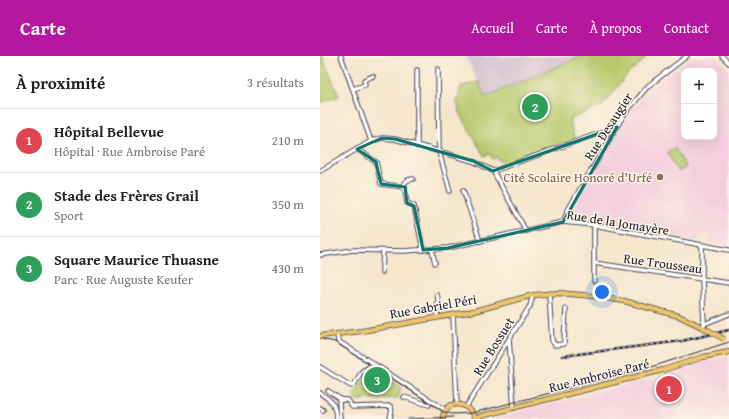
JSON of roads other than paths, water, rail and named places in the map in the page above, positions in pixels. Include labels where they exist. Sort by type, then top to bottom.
[{"type":"main road","name":"Rue Gabriel Péri","points":[[320,336],[453,315],[474,311],[533,295],[550,293],[579,294],[624,301],[680,316],[704,327],[729,342]]},
{"type":"main road","name":"Rue Ambroise Paré","points":[[474,419],[480,416],[663,370],[703,356],[729,352]]},
{"type":"main road","points":[[443,419],[444,411],[451,405],[457,404],[466,407],[472,412],[474,419]]},
{"type":"street","points":[[341,56],[371,141]]},
{"type":"street","name":"Rue Desaugier","points":[[563,222],[570,206],[617,127],[648,86],[680,63],[687,56]]},
{"type":"street","points":[[722,56],[729,63]]},
{"type":"street","points":[[438,69],[439,152],[450,191]]},
{"type":"street","points":[[417,70],[418,146]]},
{"type":"street","points":[[353,89],[365,85],[364,80],[373,76]]},
{"type":"street","points":[[493,171],[617,127]]},
{"type":"street","points":[[320,171],[371,141],[382,138],[395,139],[473,161],[493,171],[526,231]]},
{"type":"street","points":[[357,149],[376,162],[381,184],[405,187]]},
{"type":"street","points":[[413,179],[404,183],[407,203],[414,206],[423,250]]},
{"type":"street","points":[[463,190],[480,241]]},
{"type":"street","name":"Rue de la Jomayère","points":[[320,255],[353,250],[432,250],[448,248],[563,222],[594,225],[729,250]]},
{"type":"street","points":[[594,225],[594,281]]},
{"type":"street","points":[[702,246],[704,327],[729,314]]},
{"type":"street","points":[[382,272],[383,250]]},
{"type":"street","points":[[432,250],[435,263]]},
{"type":"street","name":"Rue Trousseau","points":[[594,263],[729,283]]},
{"type":"street","points":[[550,293],[552,341],[555,345],[564,344],[566,309]]},
{"type":"street","points":[[437,295],[437,317]]},
{"type":"street","name":"Rue Bossuet","points":[[466,407],[530,306],[533,295]]},
{"type":"street","points":[[453,315],[457,404]]},
{"type":"street","points":[[337,334],[338,342],[444,409],[444,411]]},
{"type":"street","points":[[509,338],[514,408]]},
{"type":"street","points":[[320,367],[350,386],[354,385],[362,371],[368,368],[372,363]]},
{"type":"street","points":[[328,391],[341,399],[349,401],[350,405],[353,407],[390,406],[392,411],[390,419]]},
{"type":"street","points":[[320,399],[321,394],[333,402],[336,408],[336,419]]},
{"type":"street","points":[[404,397],[429,405],[431,401]]},
{"type":"street","points":[[340,419],[339,402],[341,399]]},
{"type":"tram line","points":[[322,339],[335,342],[444,412],[452,414],[472,413],[648,368],[729,342]]},
{"type":"tram line","points":[[408,419],[453,417]]},
{"type":"railway","points":[[562,356],[682,341],[729,330]]},
{"type":"place","name":"Stade des Frères Grail","points":[[535,107]]},
{"type":"place","name":"Cité Scolaire Honoré d'Urfé","points":[[660,177]]},
{"type":"place","name":"Square Maurice Thuasne","points":[[377,380]]},
{"type":"place","name":"Hôpital Bellevue","points":[[669,389]]}]
